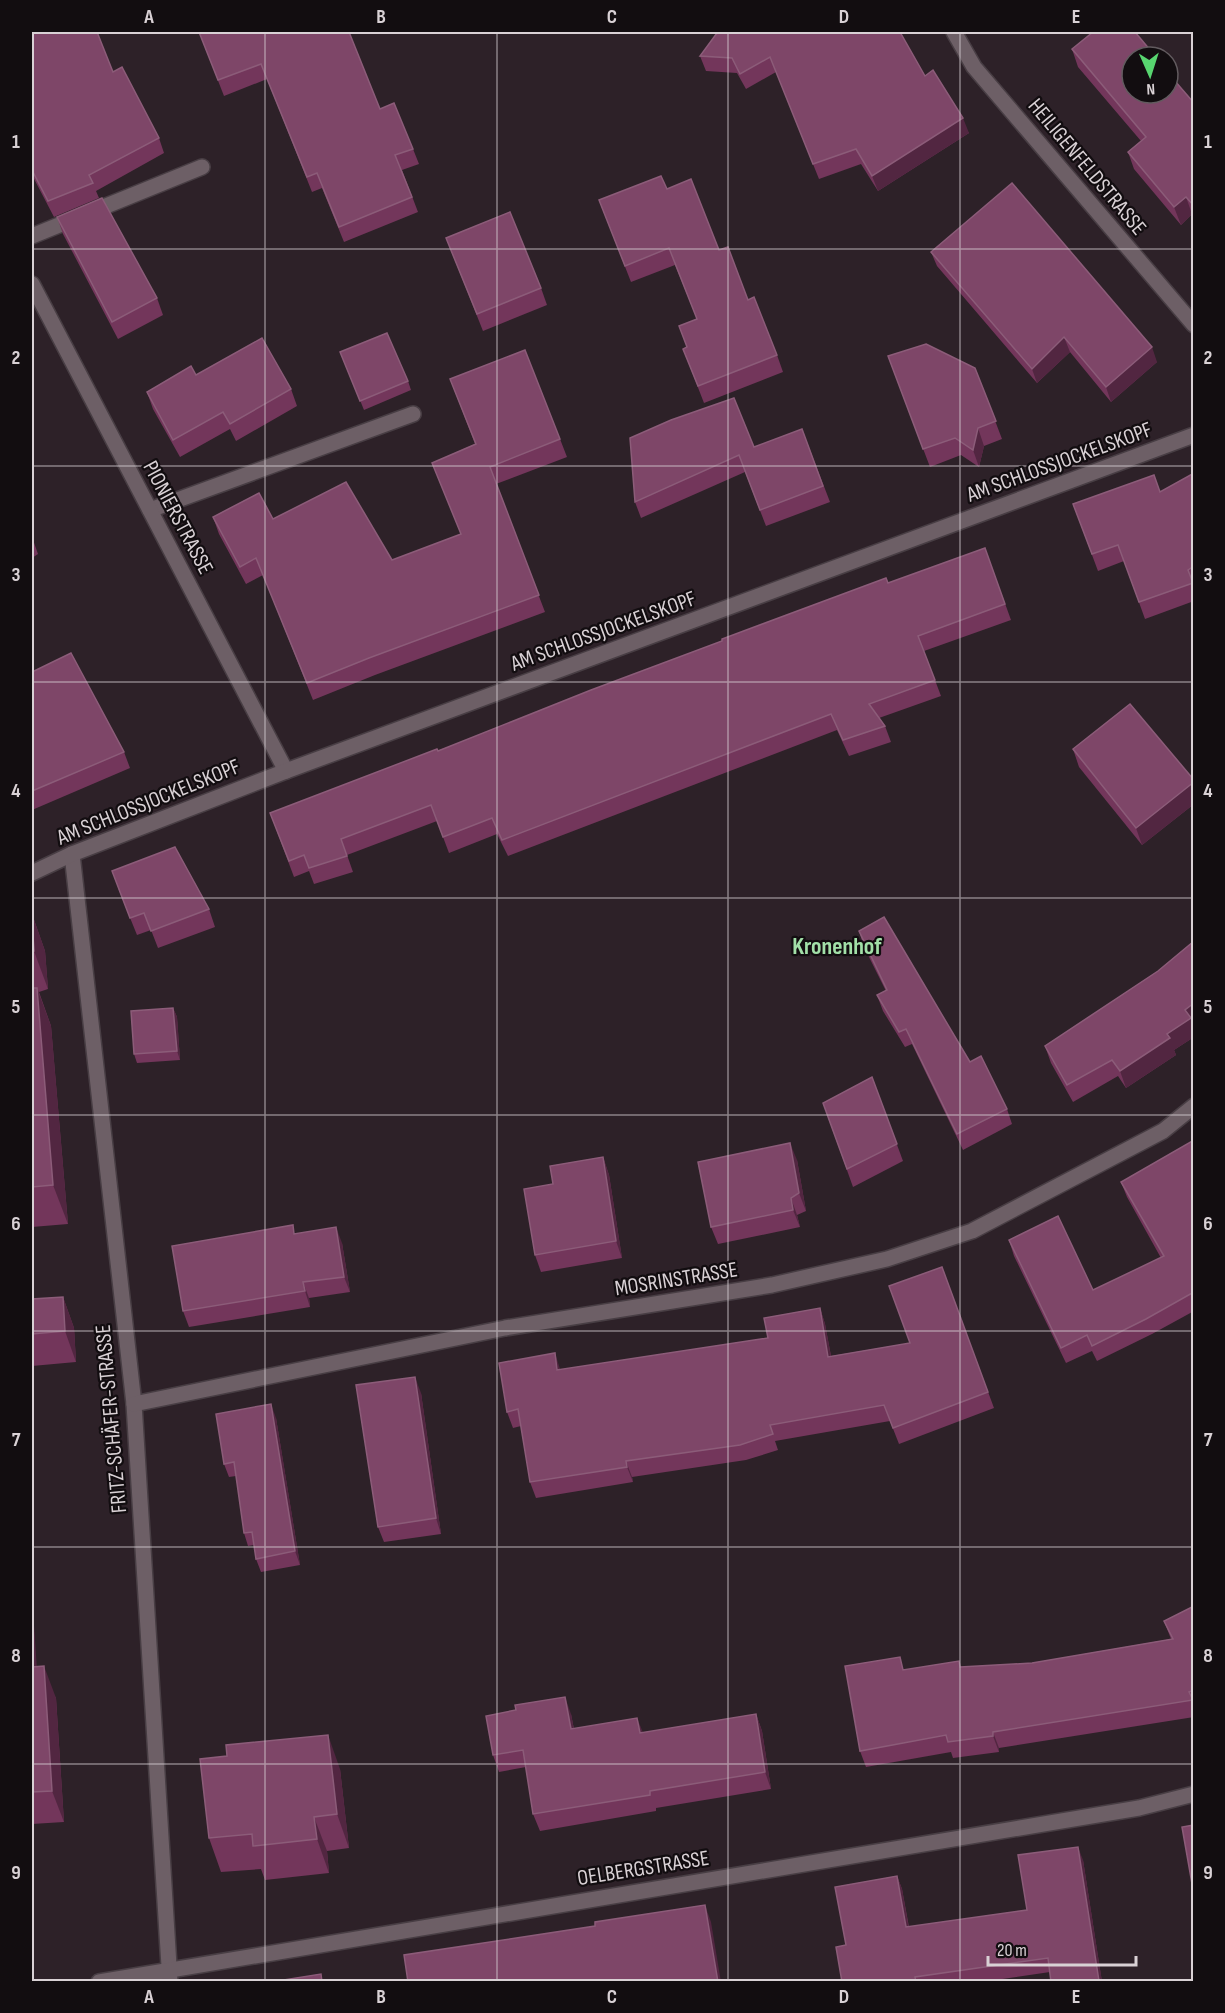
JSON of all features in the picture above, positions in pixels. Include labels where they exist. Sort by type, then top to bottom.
[{"type":"street","name":"HEILIGENFELDSTRASSE","points":[[954,32],[974,67],[1194,326]]},
{"type":"street","points":[[32,236],[202,167]]},
{"type":"street","name":"PIONIERSTRASSE","points":[[32,284],[286,771]]},
{"type":"street","points":[[150,510],[413,414]]},
{"type":"street","name":"AM SCHLOSSJOCKELSKOPF","points":[[32,873],[72,854],[286,771],[1194,435]]},
{"type":"street","name":"FRITZ-SCHÄFER-STRASSE","points":[[72,854],[134,1404],[170,1975]]},
{"type":"street","name":"MOSRINSTRASSE","points":[[134,1404],[505,1328],[772,1285],[887,1259],[972,1231],[1163,1131],[1194,1106]]},
{"type":"street","name":"OELBERGSTRASSE","points":[[99,1982],[170,1975],[1139,1808],[1194,1794]]},
{"type":"building","points":[[32,32],[97,32],[113,72],[122,67],[159,138],[89,175],[93,183],[48,201],[32,170]]},
{"type":"building","points":[[199,32],[349,32],[380,109],[394,103],[413,149],[395,155],[412,197],[339,227],[317,173],[307,177],[261,64],[218,80]]},
{"type":"building","points":[[717,32],[900,32],[925,76],[933,70],[963,118],[872,176],[856,149],[813,164],[770,57],[740,74],[732,58],[700,56]]},
{"type":"building","points":[[1093,32],[1135,32],[1146,45],[1120,45],[1120,105],[1180,105],[1180,87],[1194,103],[1194,206],[1186,197],[1174,207],[1128,152],[1146,137],[1072,49]]},
{"type":"building","points":[[661,176],[667,189],[691,179],[719,250],[728,247],[748,300],[754,297],[777,355],[698,386],[683,349],[687,347],[679,326],[697,319],[669,248],[625,266],[599,200]]},
{"type":"building","points":[[1012,183],[1152,347],[1106,387],[1064,337],[1032,369],[931,252]]},
{"type":"building","points":[[102,198],[157,298],[112,322],[57,217]]},
{"type":"building","points":[[510,212],[541,288],[477,314],[446,238]]},
{"type":"building","points":[[387,333],[408,381],[360,401],[340,352]]},
{"type":"building","points":[[262,338],[291,389],[230,424],[223,412],[173,440],[147,392],[191,366],[196,375]]},
{"type":"building","points":[[926,344],[975,368],[996,421],[978,428],[973,450],[955,438],[923,449],[888,356]]},
{"type":"building","points":[[525,350],[560,439],[490,467],[539,595],[307,683],[256,558],[240,567],[213,517],[259,493],[273,519],[346,482],[392,560],[461,534],[432,463],[476,444],[450,379]]},
{"type":"building","points":[[734,398],[754,447],[802,429],[823,486],[760,510],[739,455],[635,502],[630,438],[671,420]]},
{"type":"building","points":[[1194,473],[1194,566],[1188,570],[1193,583],[1139,602],[1118,545],[1092,554],[1073,504],[1154,475],[1160,492]]},
{"type":"building","points":[[985,548],[1005,604],[918,636],[935,680],[869,704],[885,726],[843,740],[831,714],[502,840],[492,818],[443,837],[431,805],[341,839],[347,856],[309,868],[304,855],[289,861],[270,813],[437,749],[438,751],[722,641],[722,639],[886,578],[888,583]]},
{"type":"building","points":[[71,653],[124,752],[32,791],[32,672]]},
{"type":"building","points":[[1130,704],[1194,780],[1136,828],[1073,749]]},
{"type":"building","points":[[175,847],[209,909],[151,931],[144,913],[130,918],[112,871]]},
{"type":"building","points":[[884,917],[970,1062],[981,1056],[1007,1109],[957,1134],[906,1029],[899,1032],[877,995],[887,990],[859,931]]},
{"type":"building","points":[[32,921],[34,951],[32,951]]},
{"type":"building","points":[[1194,941],[1194,1003],[1185,1010],[1191,1018],[1167,1034],[1170,1038],[1120,1071],[1112,1060],[1067,1085],[1045,1046],[1158,971]]},
{"type":"building","points":[[32,988],[37,988],[53,1185],[32,1187]]},
{"type":"building","points":[[173,1008],[177,1051],[134,1054],[131,1011]]},
{"type":"building","points":[[872,1077],[897,1144],[847,1169],[823,1103]]},
{"type":"building","points":[[1194,1140],[1194,1292],[1092,1346],[1087,1335],[1061,1348],[1009,1240],[1058,1216],[1093,1290],[1164,1256],[1121,1182]]},
{"type":"building","points":[[790,1143],[799,1193],[791,1198],[793,1210],[711,1227],[698,1162]]},
{"type":"building","points":[[603,1157],[616,1241],[535,1255],[524,1189],[553,1184],[550,1166]]},
{"type":"building","points":[[293,1225],[294,1234],[336,1227],[344,1277],[303,1282],[305,1291],[183,1311],[172,1246]]},
{"type":"building","points":[[942,1267],[988,1392],[893,1428],[884,1405],[770,1425],[773,1434],[740,1445],[626,1461],[627,1467],[530,1482],[518,1409],[507,1412],[499,1363],[555,1353],[557,1370],[768,1338],[764,1318],[820,1308],[828,1357],[910,1343],[889,1286]]},
{"type":"building","points":[[63,1297],[65,1331],[32,1334],[32,1299]]},
{"type":"building","points":[[415,1377],[436,1518],[378,1527],[356,1385]]},
{"type":"building","points":[[271,1404],[295,1551],[256,1559],[252,1532],[244,1533],[234,1462],[224,1464],[216,1414]]},
{"type":"building","points":[[1194,1606],[1194,1690],[1189,1692],[1193,1700],[993,1732],[993,1736],[948,1742],[946,1735],[860,1751],[845,1666],[900,1657],[903,1670],[959,1661],[960,1667],[1032,1663],[1173,1639],[1164,1621]]},
{"type":"building","points":[[44,1666],[52,1791],[32,1792],[32,1667]]},
{"type":"building","points":[[565,1697],[571,1729],[637,1718],[640,1733],[756,1714],[765,1772],[650,1791],[650,1795],[533,1814],[523,1750],[493,1755],[486,1716],[516,1710],[515,1705]]},
{"type":"building","points":[[328,1735],[337,1814],[314,1817],[317,1839],[253,1846],[252,1834],[209,1838],[200,1759],[227,1756],[226,1745]]},
{"type":"building","points":[[1194,1825],[1194,1895],[1182,1827]]},
{"type":"building","points":[[1078,1847],[1099,1981],[1051,1982],[1048,1958],[915,1977],[916,1982],[842,1982],[836,1947],[846,1945],[835,1887],[897,1876],[906,1927],[1027,1910],[1018,1855]]},
{"type":"building","points":[[705,1905],[718,1982],[408,1982],[404,1955],[595,1926],[595,1922]]},
{"type":"building","points":[[321,1974],[322,1982],[271,1982]]},
{"type":"district","name":"Kronenhof","points":[[837,946]]}]
